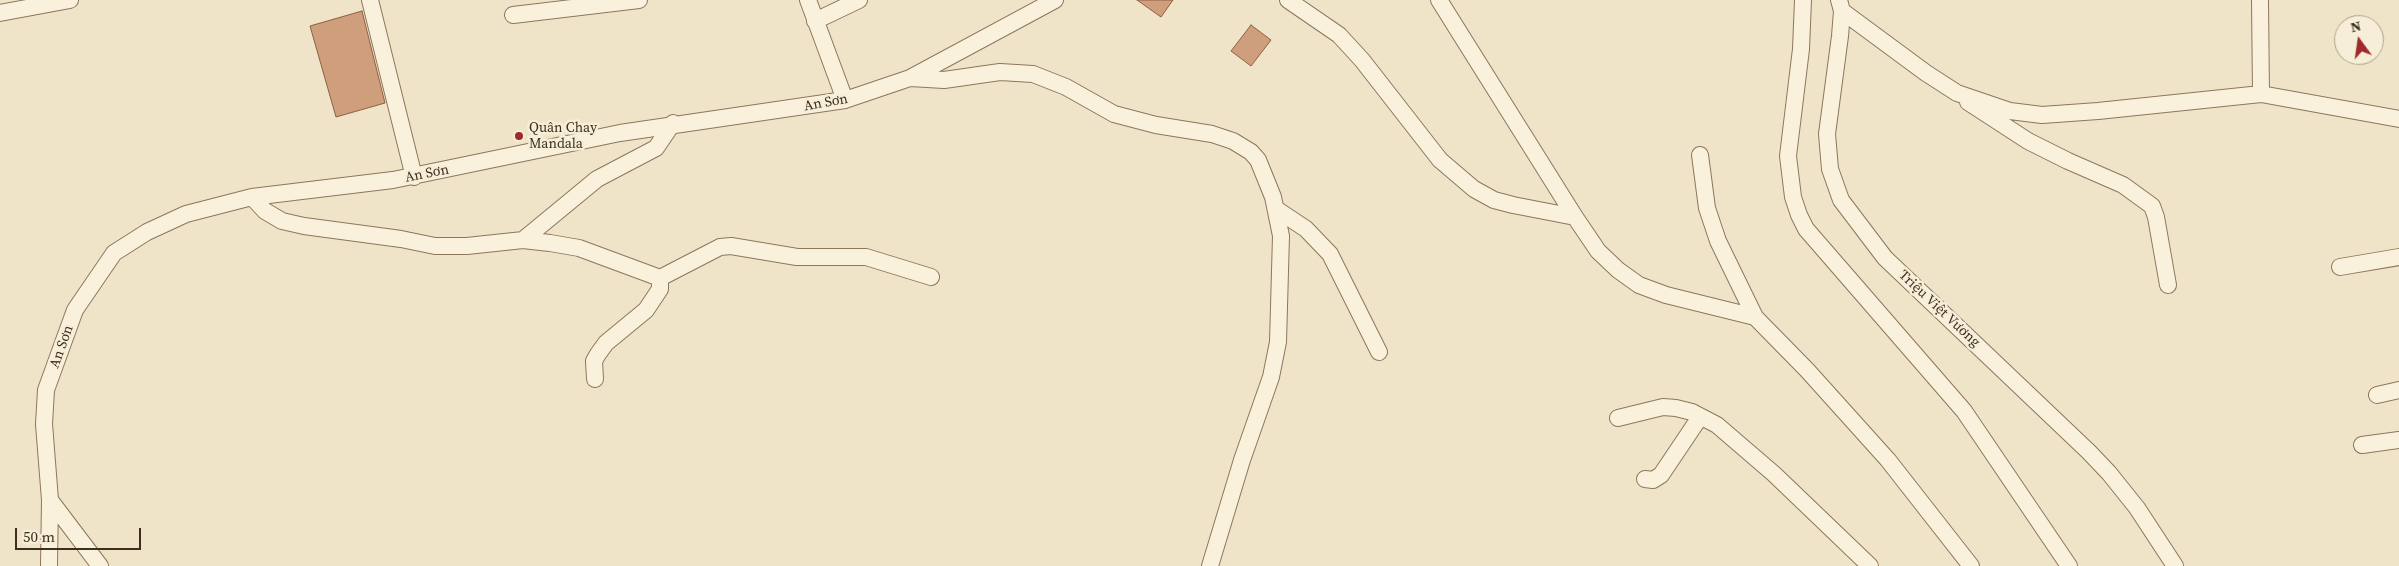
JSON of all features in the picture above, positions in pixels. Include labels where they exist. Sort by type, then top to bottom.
[{"type":"street","points":[[0,13],[70,0]]},
{"type":"street","points":[[370,0],[414,177]]},
{"type":"street","points":[[513,15],[639,0]]},
{"type":"street","points":[[808,0],[845,100]]},
{"type":"street","points":[[815,21],[859,0]]},
{"type":"street","name":"An Sơn","points":[[49,566],[50,500],[44,424],[46,390],[75,310],[114,253],[148,232],[186,214],[252,197],[414,177],[673,123],[845,100],[910,78],[1055,0]]},
{"type":"street","points":[[1288,0],[1339,35],[1362,60],[1440,160],[1474,189],[1494,200],[1575,218]]},
{"type":"street","points":[[1439,0],[1575,218],[1598,251],[1618,270],[1639,284],[1666,295],[1755,317]]},
{"type":"street","points":[[1803,0],[1801,49],[1788,156],[1793,197],[1799,215],[1806,229],[1964,411],[2069,566]]},
{"type":"street","points":[[2260,0],[2261,94]]},
{"type":"street","points":[[1840,6],[1926,73],[1957,93],[1970,104],[2028,141],[2123,185],[2152,206],[2156,217],[2168,285]]},
{"type":"street","name":"Triệu Việt Vương","points":[[1840,6],[1827,134],[1830,169],[1841,200],[1890,263],[2089,452],[2137,508],[2176,566]]},
{"type":"street","points":[[910,78],[944,80],[1000,72],[1033,74],[1066,87],[1114,114],[1156,125],[1212,134],[1234,141],[1251,152],[1263,169],[1276,208],[1281,236],[1275,361],[1210,566]]},
{"type":"street","points":[[1957,93],[2010,111],[2042,115],[2261,94],[2399,119]]},
{"type":"street","points":[[523,240],[597,179],[656,148],[673,123]]},
{"type":"street","points":[[1700,155],[1707,208],[1718,241],[1755,317],[1807,370],[1888,460],[1971,566]]},
{"type":"street","points":[[252,197],[265,210],[282,222],[401,239],[435,246],[467,246],[523,240],[579,248],[660,278],[720,247],[731,246],[798,257],[866,257],[931,277]]},
{"type":"street","points":[[1276,208],[1306,229],[1330,254],[1379,352]]},
{"type":"street","points":[[2340,267],[2399,257]]},
{"type":"street","points":[[596,379],[594,361],[598,354],[606,343],[646,310],[658,294],[660,278]]},
{"type":"street","points":[[2377,394],[2399,390]]},
{"type":"street","points":[[1618,418],[1663,407],[1676,408],[1700,416],[1717,426],[1774,474],[1870,566]]},
{"type":"street","points":[[1645,479],[1653,480],[1661,475],[1700,416]]},
{"type":"street","points":[[2362,445],[2399,440]]},
{"type":"street","points":[[50,500],[100,566]]},
{"type":"building","points":[[1137,0],[1173,0],[1161,17]]},
{"type":"building","points":[[362,11],[385,103],[336,117],[310,26]]},
{"type":"building","points":[[1251,25],[1271,40],[1251,66],[1231,51]]},
{"type":"place","name":"Quân Chay Mandala","points":[[519,136]]}]
